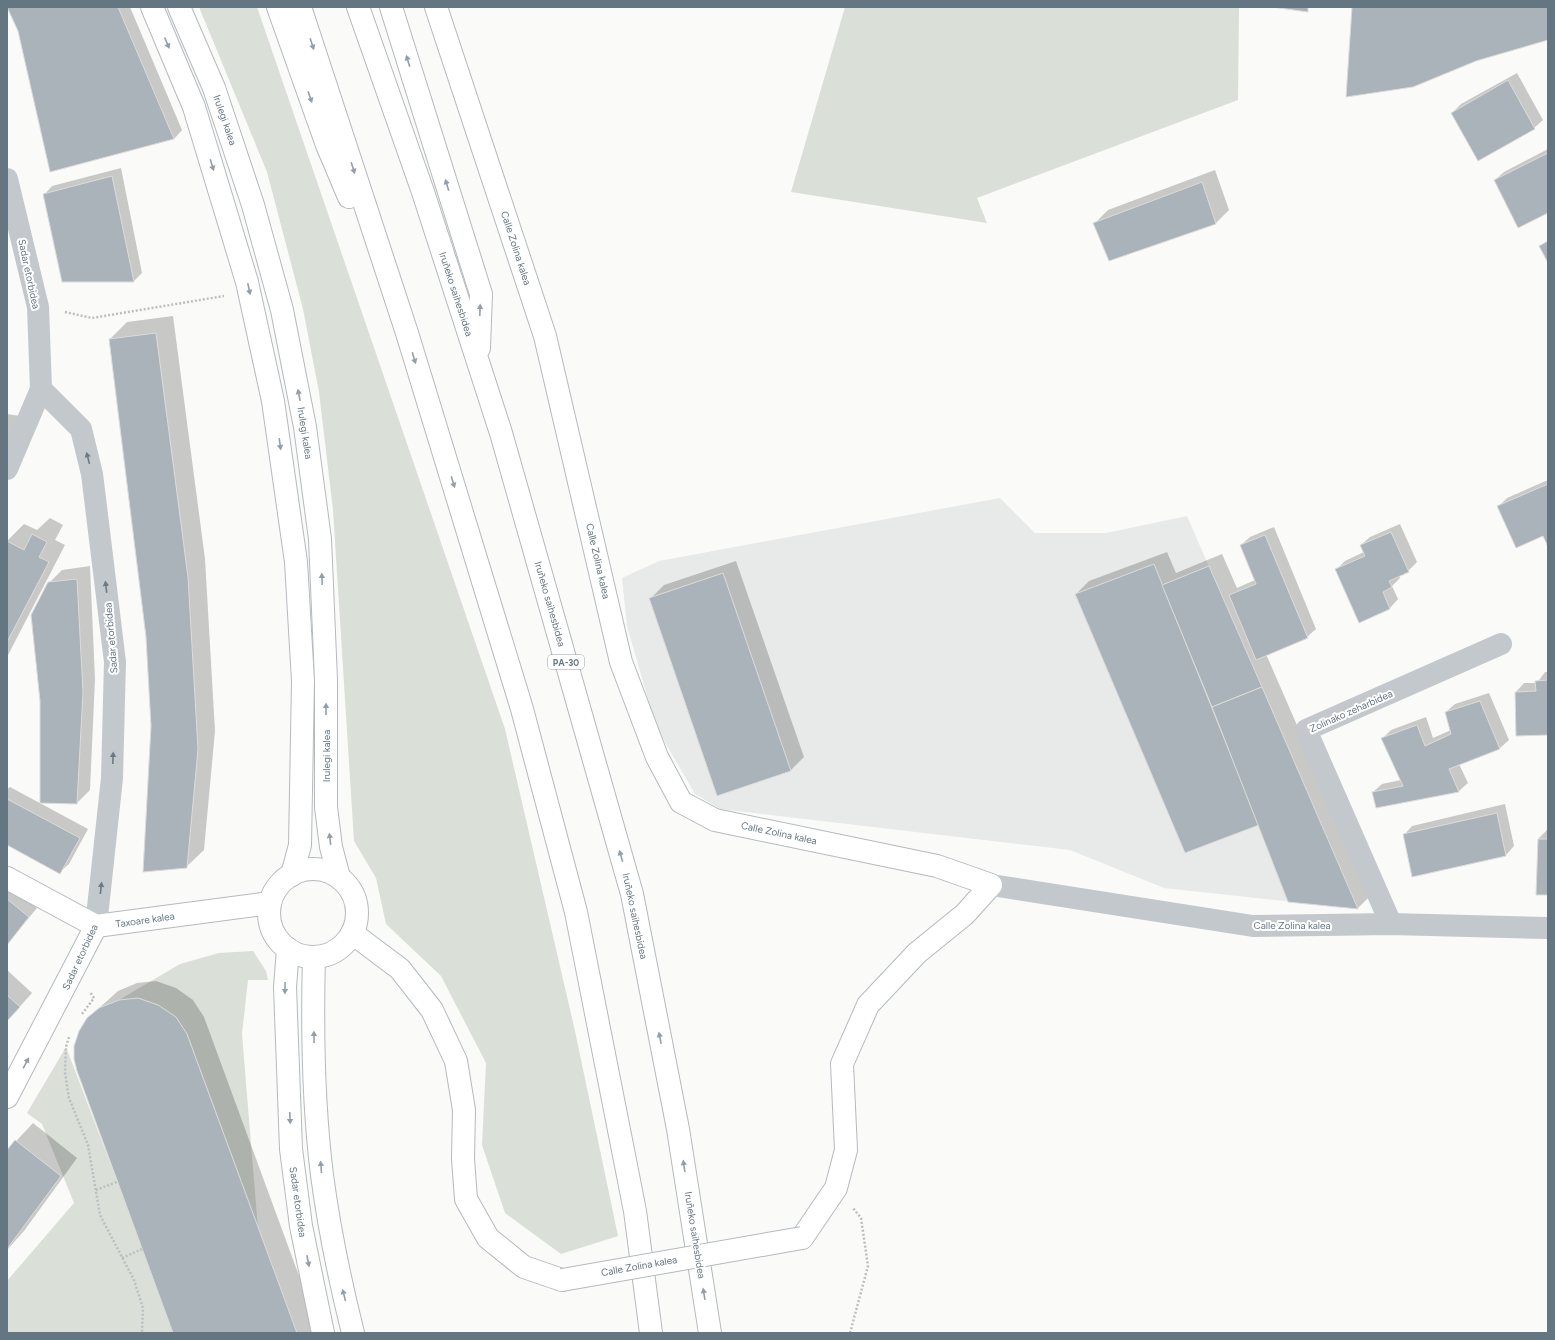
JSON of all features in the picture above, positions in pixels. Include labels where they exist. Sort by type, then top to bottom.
[{"type":"main road","points":[[152,7],[194,107],[249,291],[274,401],[296,562],[303,681],[300,845],[292,875]]},
{"type":"main road","name":"Irulegi kalea","points":[[179,7],[214,88],[253,205],[282,310],[305,427],[320,539],[326,680],[326,807],[331,847],[338,877]]},
{"type":"main road","points":[[278,7],[327,145],[407,333]]},
{"type":"main road","points":[[300,7],[407,333],[522,709],[576,912],[635,1211],[651,1333]]},
{"type":"main road","name":"Iruñeko saihesbidea","points":[[358,7],[423,192],[501,433],[632,894],[678,1128],[710,1333]]},
{"type":"main road","points":[[391,7],[481,294],[478,363]]},
{"type":"main road","name":"Calle Zolina kalea","points":[[352,933],[400,969],[432,1010],[456,1062],[464,1110],[463,1159],[466,1199],[488,1238],[524,1267],[562,1280],[802,1238],[836,1188],[846,1150],[842,1064],[868,1005],[917,953],[965,914],[991,885],[937,866],[715,820],[681,802],[657,757],[621,662],[545,336],[436,7]]},
{"type":"main road","points":[[320,869],[338,877],[350,890],[356,901],[358,914],[352,933],[344,944],[329,954],[314,957],[288,949],[276,936],[270,922],[270,904],[273,895],[286,878],[304,870],[320,869]]},
{"type":"main road","points":[[7,878],[96,926]]},
{"type":"main road","name":"Taxoare kalea","points":[[96,926],[270,904]]},
{"type":"main road","name":"Sadar etorbidea","points":[[9,1087],[75,970],[96,926]]},
{"type":"main road","name":"Sadar etorbidea","points":[[288,949],[285,987],[291,1149],[301,1226],[323,1333]]},
{"type":"main road","points":[[314,957],[314,1084],[322,1175],[340,1280],[353,1333]]},
{"type":"street","name":"Sadar etorbidea","points":[[7,179],[38,307],[41,389],[81,429],[92,474],[115,662],[112,778],[96,926]]},
{"type":"street","points":[[7,469],[41,389]]},
{"type":"street","name":"Zolinako zeharbidea","points":[[1391,924],[1306,730],[1501,644]]},
{"type":"street","name":"Calle Zolina kalea","points":[[991,885],[1253,926],[1391,924],[1548,928]]},
{"type":"path","points":[[38,307],[92,318],[249,291]]},
{"type":"path","points":[[75,970],[94,998],[78,1018]]},
{"type":"path","points":[[70,1035],[66,1047],[65,1073],[69,1098],[88,1145],[100,1215],[134,1280],[143,1308],[142,1333]]},
{"type":"path","points":[[96,1190],[117,1182]]},
{"type":"path","points":[[836,1188],[861,1218],[868,1266],[850,1333]]},
{"type":"path","points":[[122,1258],[142,1250]]},
{"type":"shaded area","points":[[199,7],[257,7],[505,729],[575,1031],[618,1236],[561,1254],[505,1213],[482,1145],[486,1063],[441,976],[386,924],[376,878],[354,841],[333,510],[319,392],[303,309],[267,172]]},
{"type":"shaded area","points":[[845,7],[1239,7],[1238,100],[977,198],[987,223],[791,192]]},
{"type":"shaded area","points":[[1000,498],[1035,533],[1106,533],[1187,516],[1358,909],[1164,888],[1070,850],[720,809],[695,794],[656,727],[627,626],[622,578],[659,561]]},
{"type":"shaded area","points":[[253,951],[266,971],[268,980],[248,980],[242,1034],[258,1229],[187,1034],[176,1017],[158,1005],[138,998],[119,1000],[180,964],[219,953]]},
{"type":"shaded area","points":[[66,1047],[175,1333],[7,1333],[7,1281],[74,1203],[42,1124],[27,1113]]},
{"type":"building","points":[[7,7],[118,7],[174,139],[50,172],[18,31]]},
{"type":"building","points":[[1272,7],[1308,7],[1308,12]]},
{"type":"building","points":[[1352,7],[1548,7],[1548,40],[1476,61],[1413,87],[1346,97]]},
{"type":"building","points":[[1508,80],[1535,129],[1478,161],[1451,113]]},
{"type":"building","points":[[1548,153],[1548,213],[1518,228],[1494,180]]},
{"type":"building","points":[[112,176],[134,282],[62,282],[43,194]]},
{"type":"building","points":[[1202,182],[1216,224],[1109,261],[1093,223]]},
{"type":"building","points":[[1548,241],[1548,263],[1539,246]]},
{"type":"building","points":[[156,333],[188,577],[198,749],[187,868],[143,872],[151,726],[146,637],[109,339]]},
{"type":"building","points":[[1548,484],[1548,547],[1543,536],[1516,548],[1497,506]]},
{"type":"building","points":[[1391,532],[1409,572],[1389,581],[1392,587],[1383,592],[1390,609],[1359,623],[1335,569],[1365,556],[1360,545]]},
{"type":"building","points":[[32,534],[47,542],[39,557],[49,562],[7,642],[7,541],[24,550]]},
{"type":"building","points":[[1265,535],[1308,638],[1256,660],[1229,595],[1256,584],[1240,545]]},
{"type":"building","points":[[1154,564],[1259,825],[1185,853],[1075,594]]},
{"type":"building","points":[[1209,566],[1262,687],[1212,707],[1162,585]]},
{"type":"building","points":[[723,573],[791,771],[717,796],[649,598]]},
{"type":"building","points":[[77,579],[83,692],[77,804],[40,803],[40,701],[31,615],[48,582]]},
{"type":"building","points":[[1548,680],[1548,735],[1516,736],[1515,692],[1536,691],[1535,681]]},
{"type":"building","points":[[1262,687],[1358,909],[1288,902],[1212,707]]},
{"type":"building","points":[[1480,701],[1500,749],[1449,769],[1459,792],[1376,808],[1372,792],[1403,786],[1381,738],[1417,725],[1425,746],[1451,734],[1445,712]]},
{"type":"building","points":[[7,799],[80,838],[60,874],[7,845]]},
{"type":"building","points":[[1497,813],[1506,856],[1412,877],[1403,834]]},
{"type":"building","points":[[1538,839],[1548,839],[1548,895],[1536,895]]},
{"type":"building","points":[[7,899],[29,917],[7,945]]},
{"type":"building","points":[[7,995],[20,1007],[7,1021]]},
{"type":"building","points":[[138,998],[158,1005],[176,1017],[187,1034],[297,1333],[173,1333],[77,1071],[74,1059],[74,1046],[79,1031],[87,1018],[99,1008],[119,1000]]},
{"type":"building","points":[[15,1140],[61,1176],[7,1249],[7,1150]]}]
